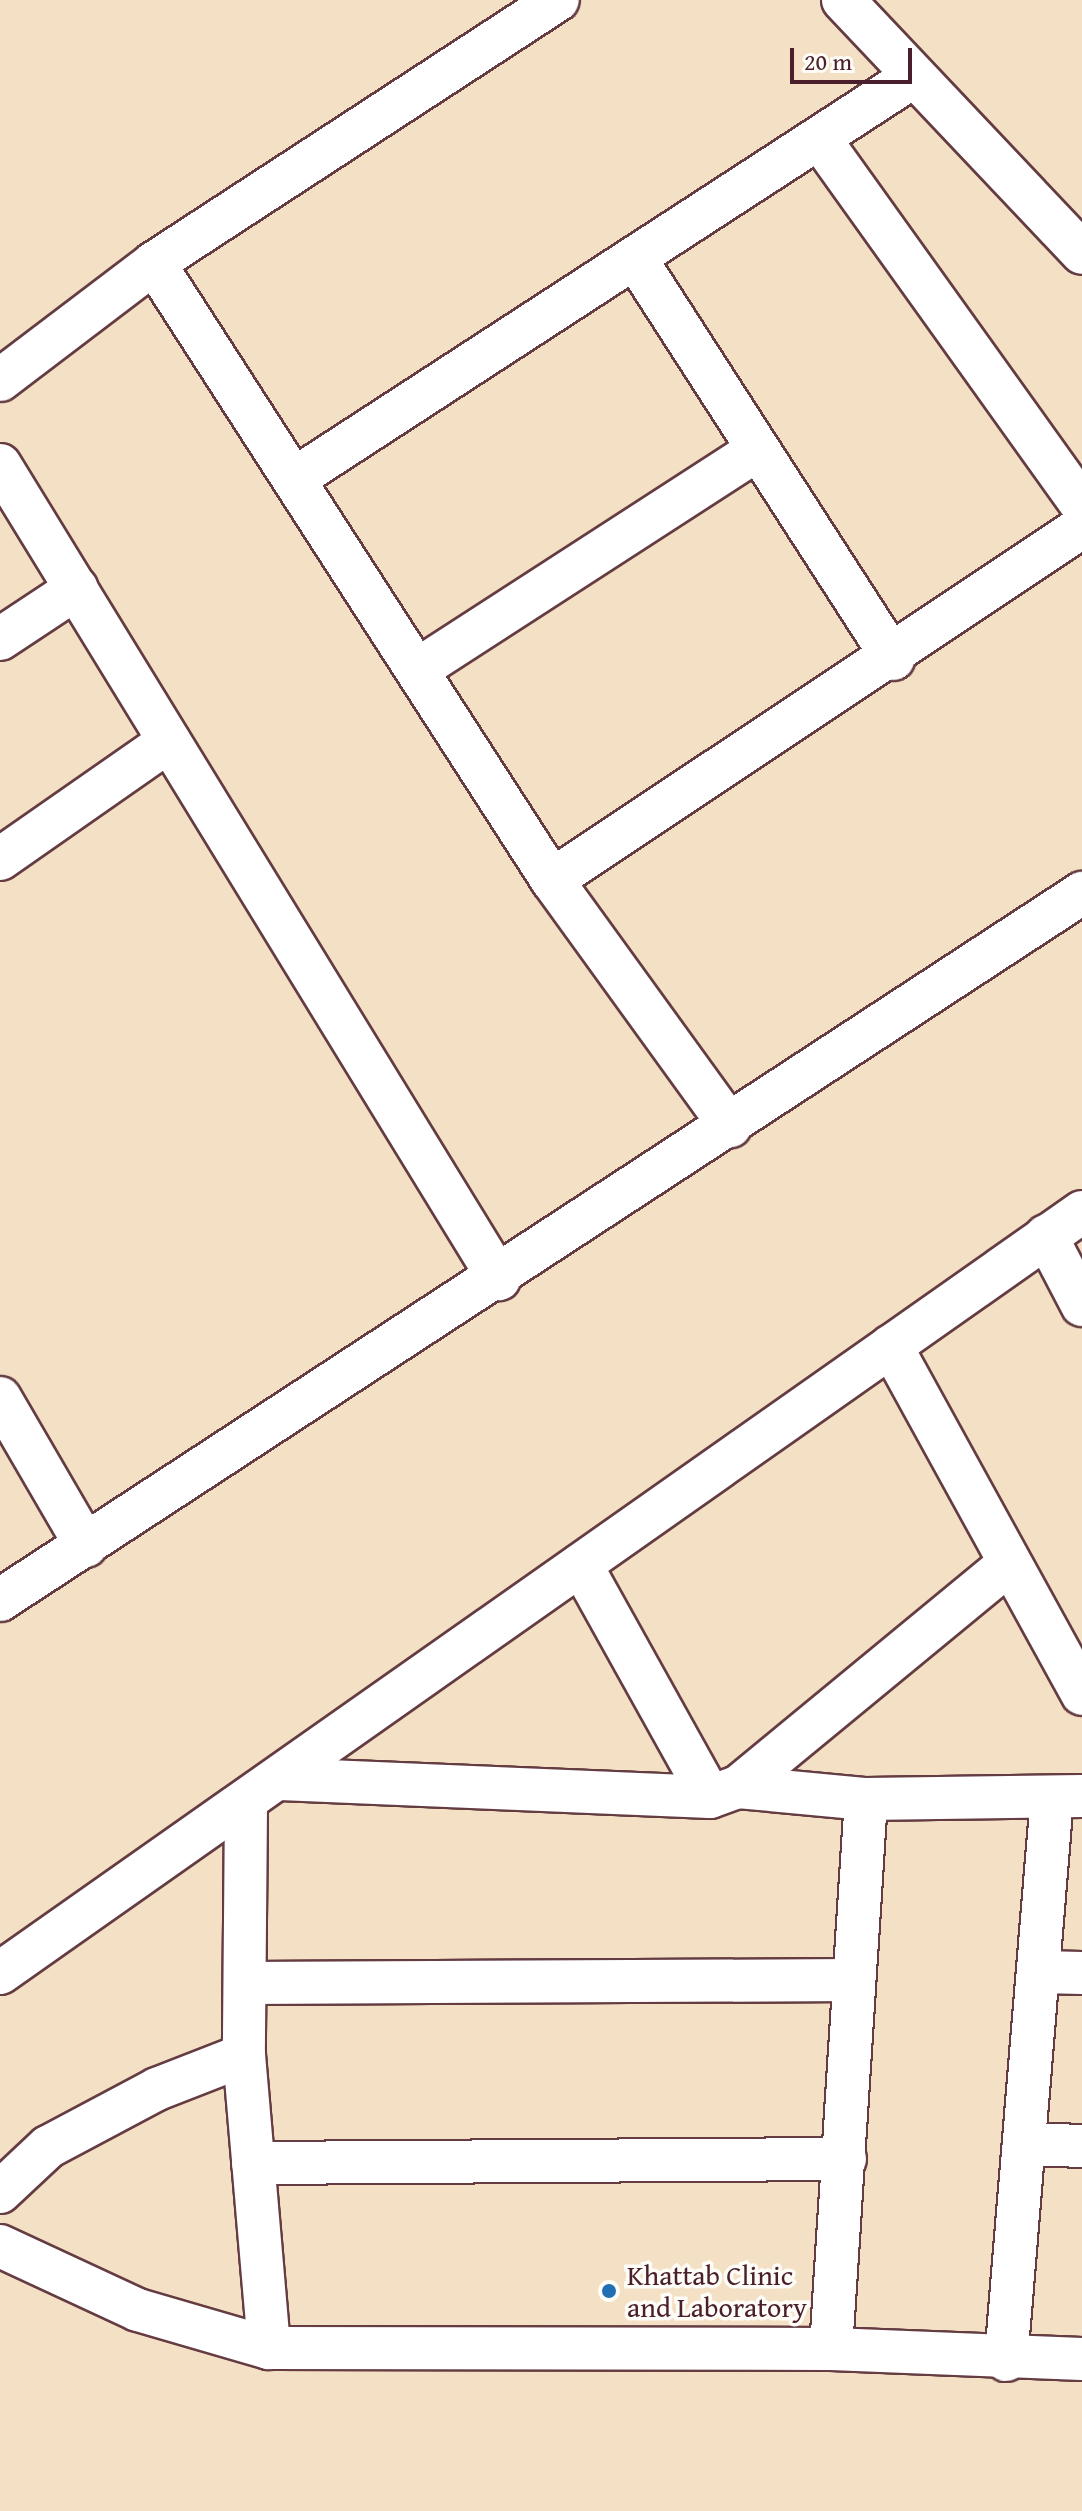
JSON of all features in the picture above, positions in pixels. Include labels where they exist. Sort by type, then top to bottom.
[{"type":"street","points":[[0,380],[154,263],[558,0]]},
{"type":"street","points":[[843,0],[1082,253]]},
{"type":"street","points":[[294,479],[914,76]]},
{"type":"street","points":[[819,138],[1082,505]]},
{"type":"street","points":[[635,258],[893,659]]},
{"type":"street","points":[[154,263],[552,880],[730,1126]]},
{"type":"street","points":[[417,670],[758,449]]},
{"type":"street","points":[[0,465],[499,1279]]},
{"type":"street","points":[[552,880],[893,659],[1082,527]]},
{"type":"street","points":[[0,639],[77,588]]},
{"type":"street","points":[[0,859],[169,741]]},
{"type":"street","points":[[0,1600],[499,1279],[1082,893]]},
{"type":"street","points":[[0,1973],[246,1806],[581,1565],[1082,1212]]},
{"type":"street","points":[[1046,1236],[1082,1305]]},
{"type":"street","points":[[891,1346],[1006,1566],[1082,1694]]},
{"type":"street","points":[[0,1398],[86,1546]]},
{"type":"street","points":[[581,1565],[724,1792]]},
{"type":"street","points":[[724,1792],[1006,1566]]},
{"type":"street","points":[[280,1779],[866,1799],[1067,1797],[1040,1972],[1028,2144],[1006,2360]]},
{"type":"street","points":[[831,2349],[866,1799]]},
{"type":"street","points":[[246,1806],[247,1983],[244,2055],[269,2348]]},
{"type":"street","points":[[1040,1972],[1082,1973]]},
{"type":"street","points":[[247,1983],[854,1980]]},
{"type":"street","points":[[0,2192],[48,2147],[157,2089],[244,2055]]},
{"type":"street","points":[[1028,2144],[1082,2146]]},
{"type":"street","points":[[253,2163],[845,2159]]},
{"type":"street","points":[[0,2246],[138,2310],[269,2348],[831,2349],[1006,2360],[1082,2359]]},
{"type":"place","name":"Khattab Clinic and Laboratory","points":[[609,2291]]}]
